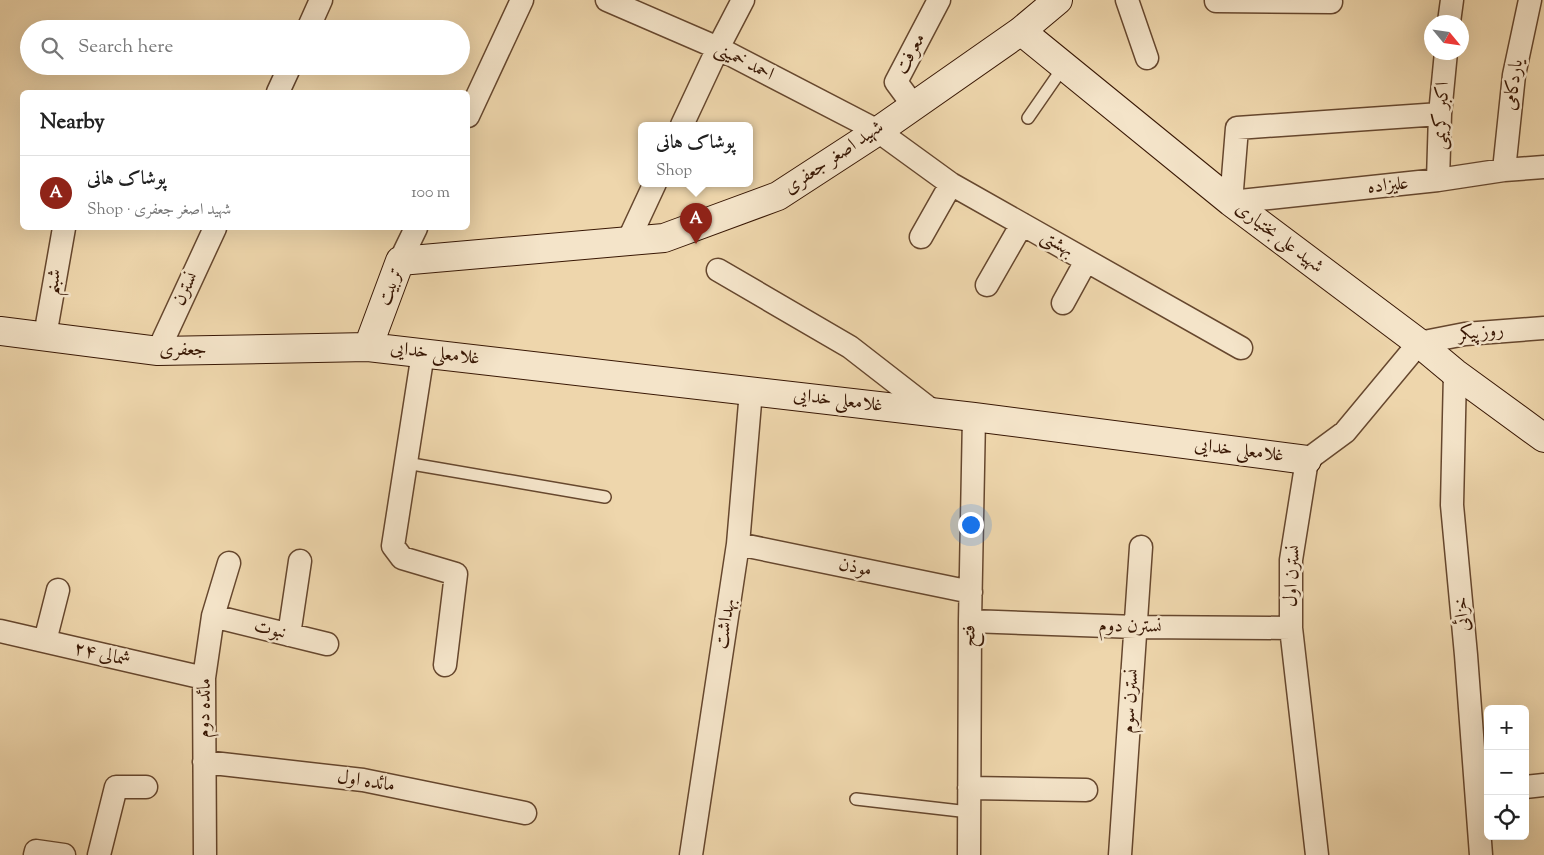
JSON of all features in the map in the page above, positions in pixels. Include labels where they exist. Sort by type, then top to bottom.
[{"type":"street","points":[[312,20],[321,0]]},
{"type":"street","points":[[470,112],[522,0]]},
{"type":"street","name":"احمد خمینی","points":[[607,0],[718,48],[878,130]]},
{"type":"street","points":[[683,122],[743,0]]},
{"type":"street","name":"معرفت","points":[[913,104],[896,82],[939,0]]},
{"type":"street","points":[[1127,0],[1147,58]]},
{"type":"street","points":[[1216,0],[1331,2]]},
{"type":"street","points":[[1450,15],[1452,0]]},
{"type":"street","name":"یاردکامی","points":[[1504,170],[1514,75],[1530,0]]},
{"type":"street","name":"شهید اصغر جعفری","points":[[400,262],[664,238],[778,196],[878,130],[1021,31],[1049,4]]},
{"type":"street","name":"شهید علی بختیاری","points":[[1021,31],[1231,202],[1455,373],[1544,438]]},
{"type":"street","name":"اکبر کریمی","points":[[1438,180],[1440,114],[1445,60]]},
{"type":"street","points":[[279,90],[286,75]]},
{"type":"street","points":[[1231,202],[1238,128],[1440,114]]},
{"type":"street","name":"بهشتی","points":[[878,130],[951,184],[1242,348]]},
{"type":"street","name":"علیزاده","points":[[1231,202],[1544,167]]},
{"type":"street","points":[[922,237],[951,184]]},
{"type":"street","points":[[628,241],[653,187]]},
{"type":"street","points":[[987,284],[1022,224]]},
{"type":"street","name":"شبنم","points":[[45,336],[64,230]]},
{"type":"street","name":"نسترن","points":[[158,351],[214,230]]},
{"type":"street","name":"تربیت","points":[[368,346],[400,262],[415,230]]},
{"type":"street","points":[[1063,302],[1086,260]]},
{"type":"street","points":[[718,270],[850,347],[935,413]]},
{"type":"street","name":"روزپیکر","points":[[1418,343],[1465,334],[1544,328]]},
{"type":"street","name":"جعفری","points":[[0,331],[158,351],[368,346]]},
{"type":"street","points":[[1307,460],[1346,432],[1418,343]]},
{"type":"street","name":"غلامعلی خدایی","points":[[368,346],[974,417],[1307,460]]},
{"type":"street","points":[[423,353],[393,546],[402,558],[456,574],[445,665]]},
{"type":"street","name":"خزائی","points":[[1455,373],[1452,505],[1466,655],[1482,791],[1481,855]]},
{"type":"street","name":"بهداشت","points":[[691,855],[738,544],[751,391]]},
{"type":"street","name":"فتح","points":[[969,855],[970,621],[974,417]]},
{"type":"street","name":"نسترن اول","points":[[1307,460],[1291,560],[1291,628],[1316,855]]},
{"type":"street","name":"موذن","points":[[738,544],[971,592]]},
{"type":"street","name":"نسترن سوم","points":[[1120,855],[1141,547]]},
{"type":"street","points":[[289,635],[300,561]]},
{"type":"street","name":"مائده دوم","points":[[205,855],[204,678],[213,616],[229,563]]},
{"type":"street","points":[[45,641],[58,590]]},
{"type":"street","name":"نبوت","points":[[213,616],[327,644]]},
{"type":"street","name":"نسترن دوم","points":[[970,621],[1136,628],[1291,628]]},
{"type":"street","name":"۲۴ شمالی","points":[[0,631],[204,678]]},
{"type":"street","name":"مائده اول","points":[[204,762],[363,780],[525,813]]},
{"type":"street","points":[[1529,787],[1544,785]]},
{"type":"street","points":[[99,855],[116,787],[146,787]]},
{"type":"street","points":[[969,788],[1086,790]]},
{"type":"street","points":[[35,855],[36,850],[64,855]]},
{"type":"lane","points":[[1028,118],[1064,66]]},
{"type":"lane","points":[[406,462],[605,497]]},
{"type":"lane","points":[[856,798],[969,812]]},
{"type":"place","name":"پوشاک هانی","points":[[696,244]]}]
